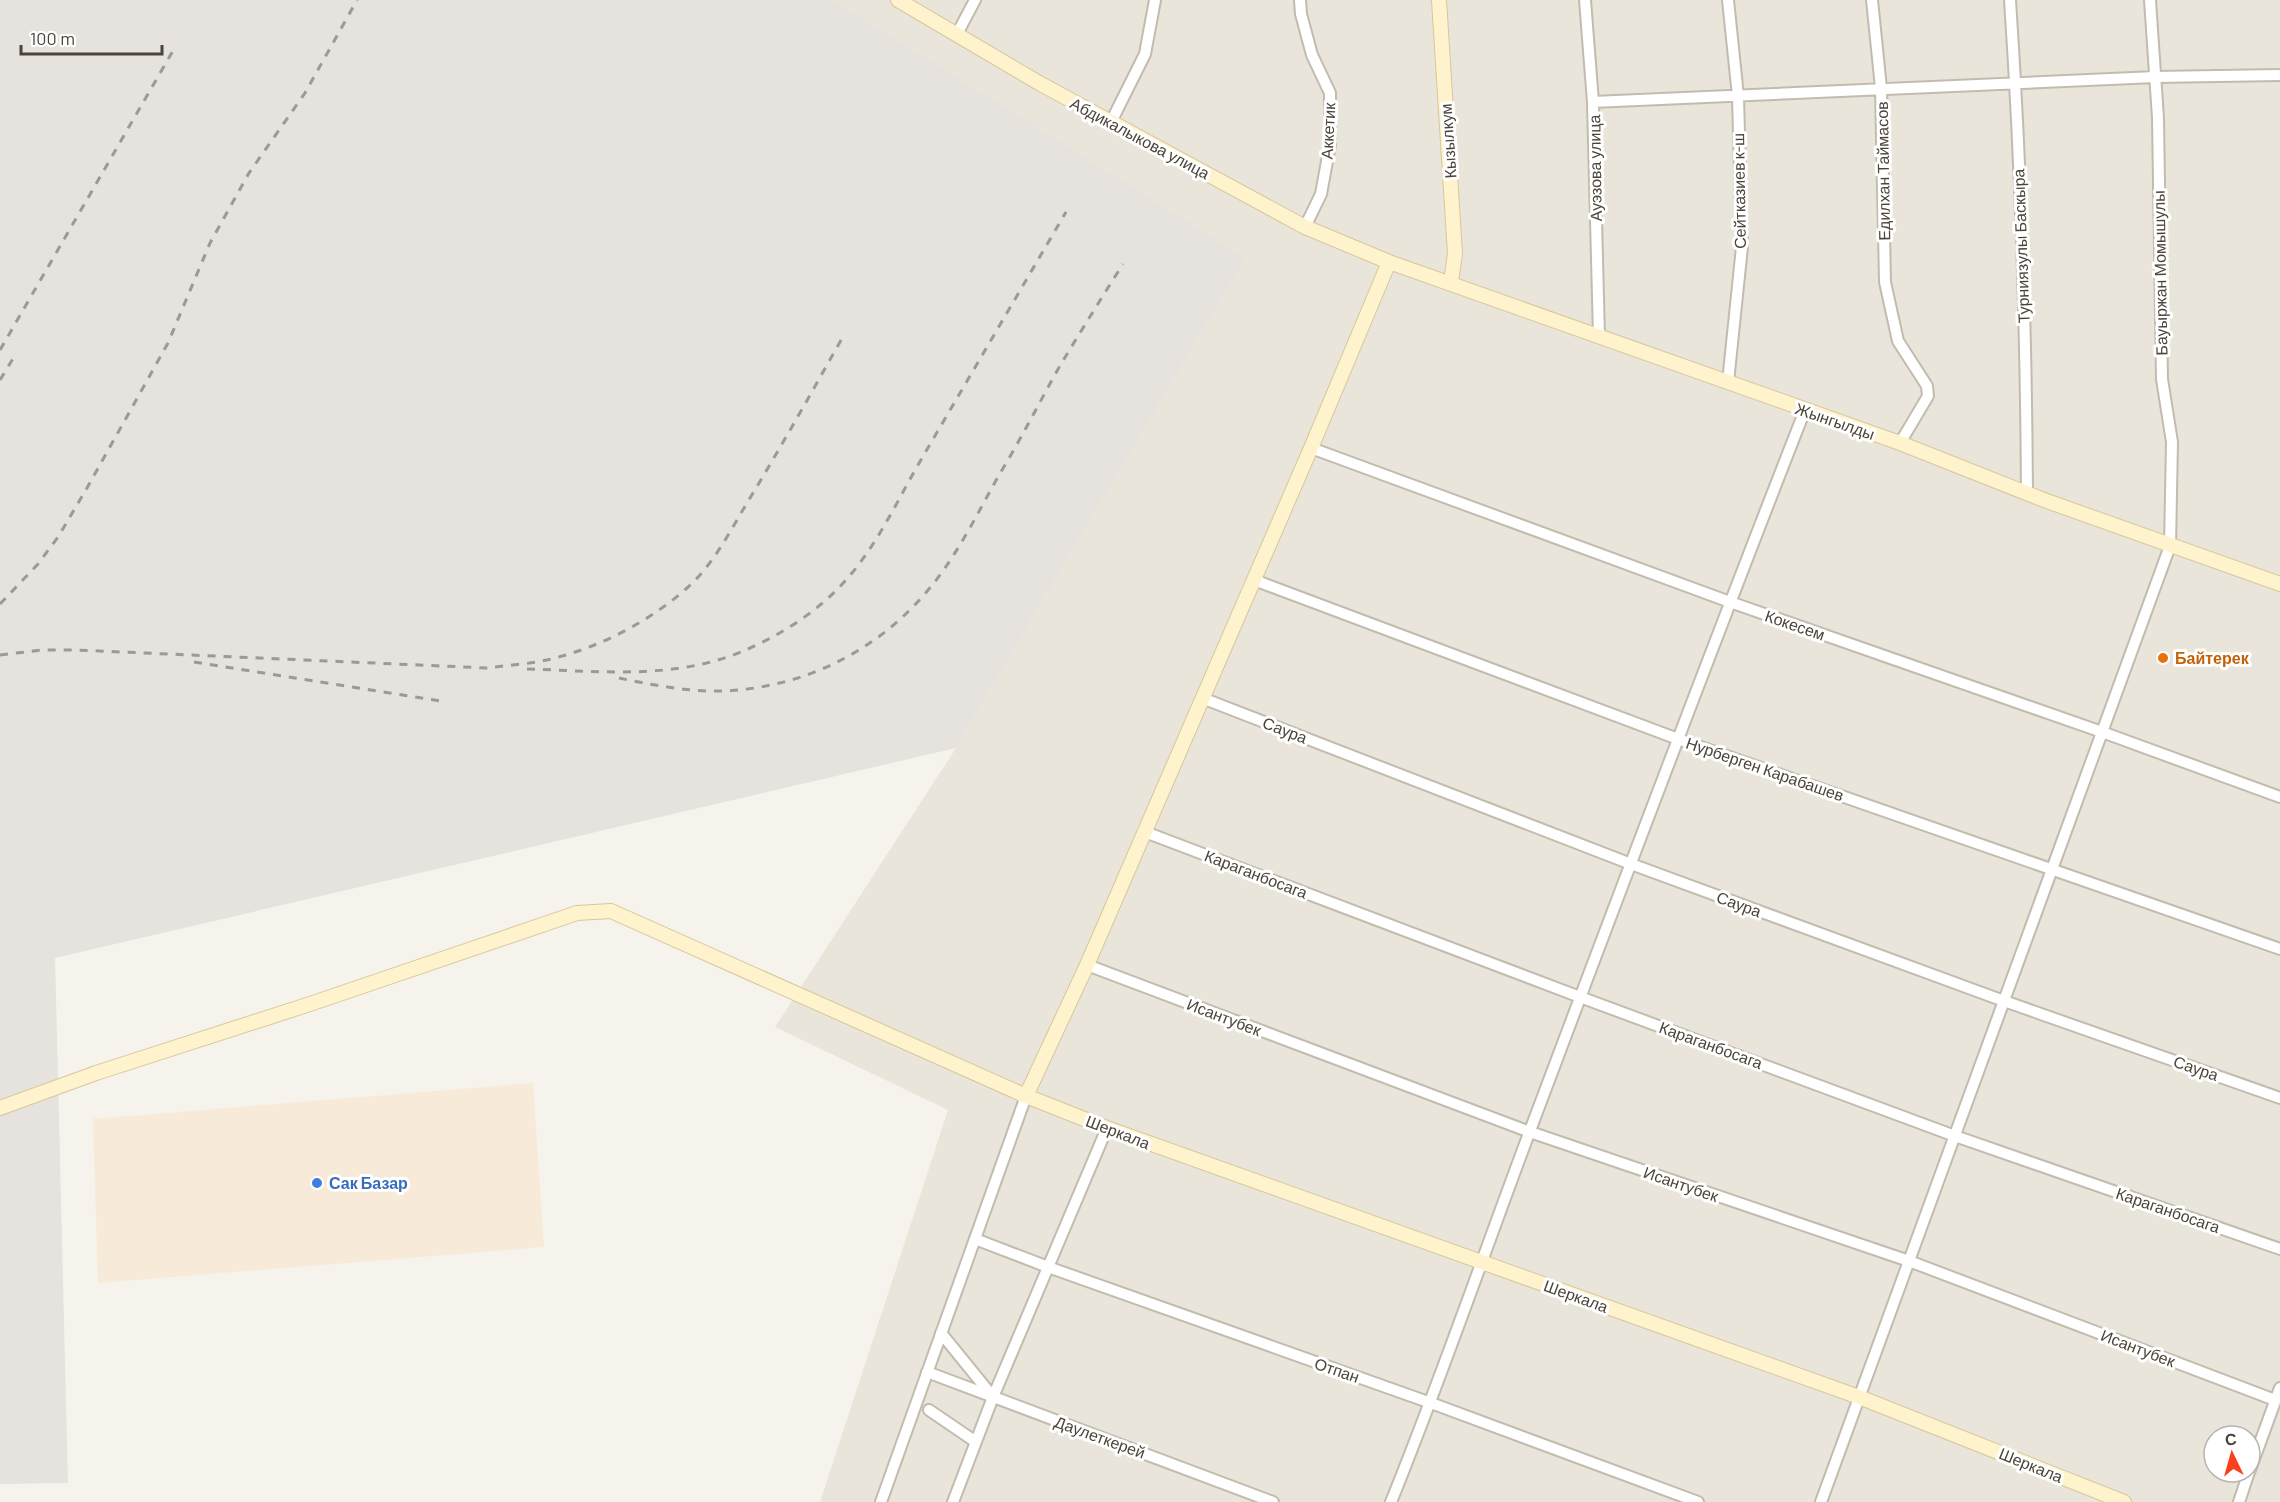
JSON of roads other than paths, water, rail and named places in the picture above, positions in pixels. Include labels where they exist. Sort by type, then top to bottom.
[{"type":"street","name":"Абдикалыкова улица","points":[[898,0],[1039,83],[1305,227],[1389,262]]},
{"type":"street","points":[[957,34],[975,0]]},
{"type":"street","points":[[1111,122],[1145,54],[1155,0]]},
{"type":"street","name":"Аккетик","points":[[1300,0],[1301,14],[1312,56],[1330,93],[1330,145],[1321,194],[1305,227]]},
{"type":"street","name":"Кызылкум","points":[[1439,0],[1455,254],[1450,282]]},
{"type":"street","name":"Ауэзова улица","points":[[1585,0],[1593,102],[1599,337]]},
{"type":"street","name":"Сейтказиев к-ш","points":[[1728,0],[1738,96],[1742,247],[1728,382]]},
{"type":"street","name":"Едилхан Таймасов","points":[[1872,0],[1881,88],[1885,282],[1898,341],[1927,386],[1928,396],[1900,443]]},
{"type":"street","name":"Турниязулы Баскыра","points":[[2010,0],[2027,396],[2027,492]]},
{"type":"street","name":"Бауыржан Момышулы","points":[[1821,1502],[2170,546],[2172,442],[2162,379],[2158,130],[2150,0]]},
{"type":"street","points":[[1593,102],[2155,76],[2280,75]]},
{"type":"street","points":[[881,1502],[1026,1096],[1145,832],[1389,262]]},
{"type":"street","name":"Жынгылды","points":[[1389,262],[1900,443],[2170,546],[2280,584]]},
{"type":"street","points":[[1391,1502],[1431,1403],[1580,997],[1805,410]]},
{"type":"street","name":"Кокесем","points":[[1311,448],[1730,602],[2280,797]]},
{"type":"street","name":"Нурберген Карабашев","points":[[1254,580],[1678,739],[2280,949]]},
{"type":"street","name":"Саура","points":[[1202,698],[1631,864],[2004,1001],[2280,1098]]},
{"type":"street","name":"Караганбосага","points":[[1145,832],[1955,1136],[2280,1249]]},
{"type":"street","name":"Шеркала","points":[[0,1108],[96,1073],[310,1004],[577,913],[596,910],[610,911],[1026,1096],[1107,1128],[1859,1397],[2124,1502]]},
{"type":"street","name":"Исантубек","points":[[1087,965],[1530,1132],[1909,1262],[2275,1400]]},
{"type":"street","points":[[952,1502],[993,1398],[1107,1128]]},
{"type":"street","name":"Отпан","points":[[975,1239],[1698,1502]]},
{"type":"street","points":[[941,1333],[993,1398]]},
{"type":"street","name":"Даулеткерей","points":[[927,1372],[1274,1502]]},
{"type":"street","points":[[2262,1437],[2280,1388]]},
{"type":"street","points":[[929,1410],[975,1442]]},
{"type":"street","points":[[2239,1502],[2245,1484]]},
{"type":"railway","points":[[0,604],[38,564],[58,537],[87,488],[168,343],[210,243],[249,173],[305,93],[357,0]]},
{"type":"railway","points":[[0,350],[174,49]]},
{"type":"railway","points":[[527,669],[635,672],[689,667],[715,661],[755,646],[783,631],[823,603],[857,567],[877,538],[1066,212]]},
{"type":"railway","points":[[619,678],[697,690],[723,691],[779,683],[832,665],[880,636],[902,618],[934,583],[954,554],[1061,364],[1123,264]]},
{"type":"railway","points":[[0,655],[42,650],[76,650],[487,668],[547,660],[590,647],[625,631],[657,611],[687,588],[705,569],[760,482],[845,333]]},
{"type":"railway","points":[[0,380],[14,357]]},
{"type":"railway","points":[[194,662],[440,701]]},
{"type":"place","name":"Байтерек","points":[[2163,658]]},
{"type":"place","name":"Сак Базар","points":[[317,1183]]}]
